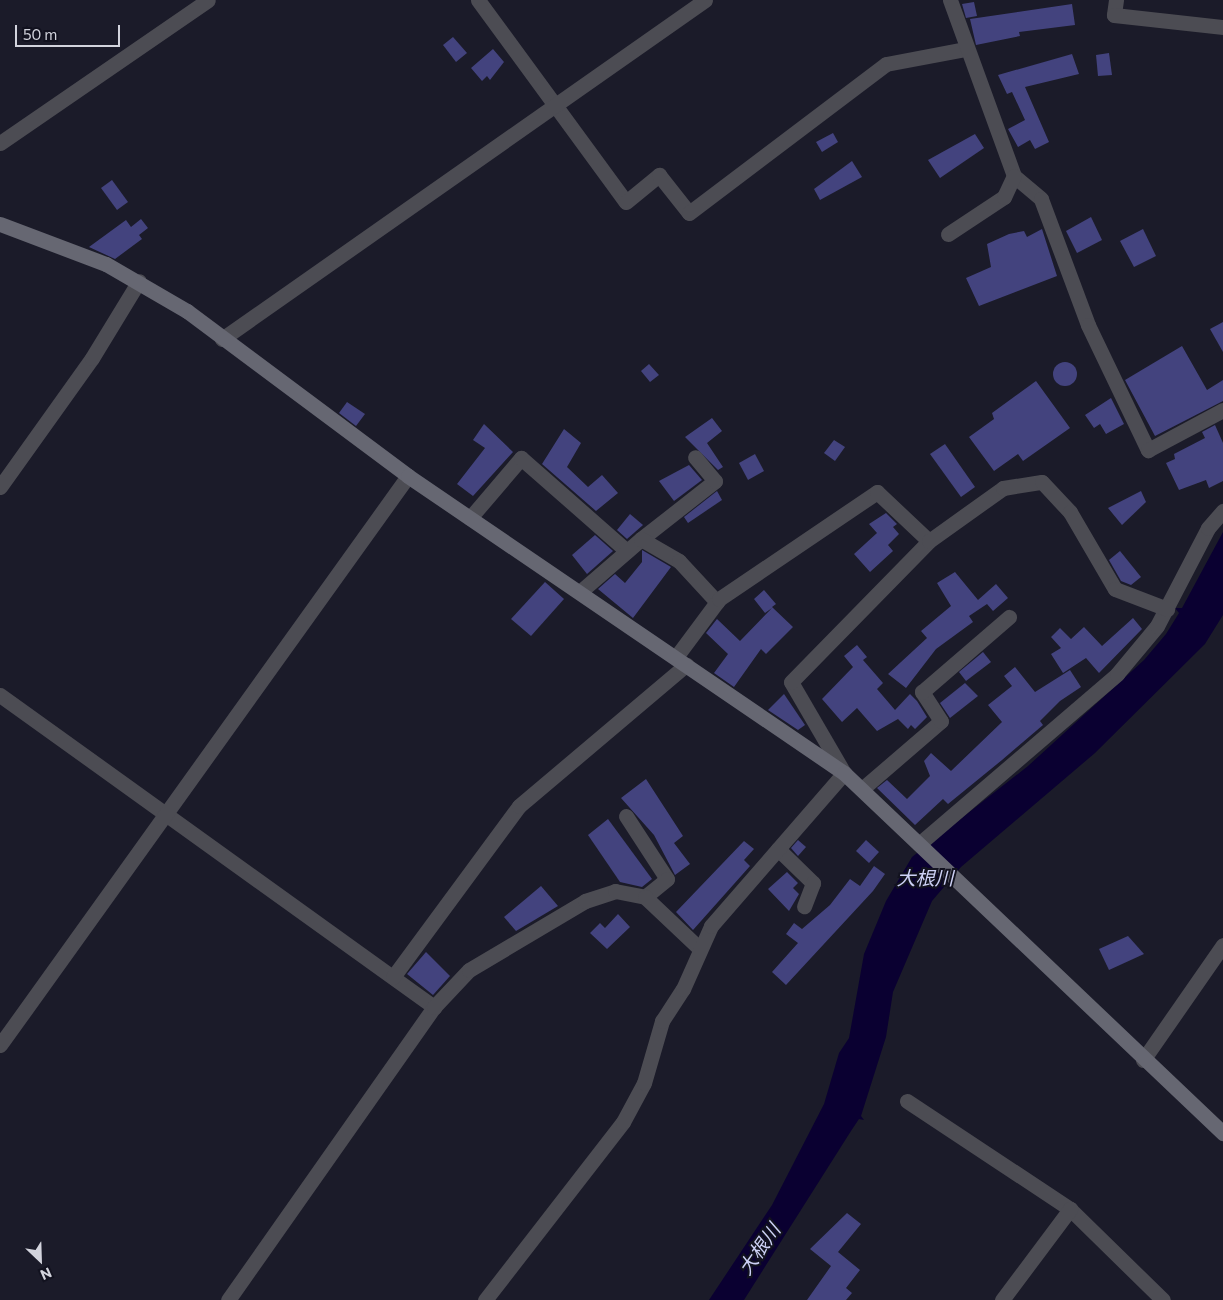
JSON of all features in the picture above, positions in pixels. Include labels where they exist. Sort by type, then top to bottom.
[{"type":"street","points":[[0,143],[208,0]]},
{"type":"street","points":[[478,0],[626,202],[659,174],[690,213],[886,64],[965,49]]},
{"type":"street","points":[[222,339],[556,107],[705,0]]},
{"type":"street","points":[[950,0],[965,49],[1014,176],[1041,199],[1088,325],[1148,450],[1223,410]]},
{"type":"street","points":[[1116,0],[1114,15],[1223,27]]},
{"type":"street","points":[[948,234],[1004,197],[1014,176]]},
{"type":"street","points":[[0,224],[139,281],[222,339],[408,476],[581,591],[844,773],[1143,1060],[1223,1133]]},
{"type":"street","points":[[0,487],[92,358],[139,281]]},
{"type":"street","points":[[581,591],[641,539],[715,481],[695,457]]},
{"type":"street","points":[[470,518],[521,458],[627,551]]},
{"type":"street","points":[[0,1045],[165,812],[408,476]]},
{"type":"street","points":[[844,773],[791,682],[929,541],[1003,488],[1042,482],[1070,512],[1115,589],[1167,609]]},
{"type":"street","points":[[393,977],[519,806],[681,661],[717,602],[878,492],[929,541]]},
{"type":"street","points":[[919,844],[1117,674],[1167,609],[1208,528],[1223,511]]},
{"type":"street","points":[[641,539],[679,561],[717,602]]},
{"type":"street","points":[[862,789],[942,721],[922,692],[1008,617]]},
{"type":"street","points":[[0,694],[434,1007]]},
{"type":"street","points":[[485,1300],[623,1122],[644,1083],[662,1021],[683,989],[699,948],[711,926],[844,773]]},
{"type":"street","points":[[626,816],[668,879],[645,897]]},
{"type":"street","points":[[778,849],[813,883],[804,906]]},
{"type":"street","points":[[228,1300],[434,1007],[470,970],[585,901],[614,891],[645,897],[699,948]]},
{"type":"street","points":[[1143,1060],[1223,945]]},
{"type":"street","points":[[906,1101],[1070,1210],[1164,1300]]},
{"type":"street","points":[[1002,1300],[1070,1210]]},
{"type":"water","name":"大根川","points":[[1223,532],[1223,615],[1205,644],[1095,753],[961,867],[932,901],[893,992],[886,1037],[861,1116],[864,1120],[859,1119],[851,1131],[744,1300],[709,1300],[772,1205],[824,1104],[839,1053],[849,1038],[864,954],[886,901],[912,857],[1028,766],[1144,660],[1166,634],[1179,613],[1175,608],[1182,608]]},
{"type":"building","points":[[974,2],[977,16],[966,18],[962,4]]},
{"type":"building","points":[[1072,4],[1075,25],[1019,32],[1020,36],[976,45],[970,19]]},
{"type":"building","points":[[453,37],[467,53],[456,62],[443,45]]},
{"type":"building","points":[[493,49],[504,62],[490,80],[487,76],[482,81],[471,68]]},
{"type":"building","points":[[1109,53],[1112,75],[1098,76],[1096,55]]},
{"type":"building","points":[[1072,54],[1079,74],[1025,87],[1049,142],[1035,149],[1030,140],[1018,147],[1008,129],[1025,120],[1012,92],[1007,94],[998,75]]},
{"type":"building","points":[[833,133],[838,142],[822,152],[816,142]]},
{"type":"building","points":[[975,134],[984,148],[940,178],[928,160]]},
{"type":"building","points":[[852,161],[862,177],[820,200],[814,189]]},
{"type":"building","points":[[112,180],[128,202],[117,210],[101,188]]},
{"type":"building","points":[[1091,217],[1102,240],[1077,253],[1066,231]]},
{"type":"building","points":[[141,219],[148,228],[139,235],[142,239],[115,259],[89,247],[126,220],[131,227]]},
{"type":"building","points":[[1042,229],[1057,276],[979,306],[966,278],[991,267],[987,244],[1009,234],[1024,231],[1027,237]]},
{"type":"building","points":[[1143,229],[1156,256],[1134,267],[1120,241]]},
{"type":"building","points":[[1223,322],[1223,352],[1210,329]]},
{"type":"building","points":[[1182,346],[1207,390],[1223,380],[1223,401],[1155,436],[1125,380]]},
{"type":"building","points":[[1065,362],[1073,366],[1077,374],[1073,382],[1065,386],[1057,382],[1053,374],[1057,366]]},
{"type":"building","points":[[649,364],[659,375],[650,382],[641,371]]},
{"type":"building","points":[[1036,381],[1070,428],[1023,461],[1018,454],[994,471],[969,437],[994,419],[992,413]]},
{"type":"building","points":[[1111,398],[1124,424],[1106,434],[1100,424],[1094,428],[1085,415]]},
{"type":"building","points":[[347,402],[365,414],[356,426],[339,413]]},
{"type":"building","points":[[712,418],[722,431],[707,443],[723,467],[718,470],[685,437]]},
{"type":"building","points":[[484,424],[513,452],[473,496],[457,484],[485,448],[473,440]]},
{"type":"building","points":[[1215,425],[1223,443],[1223,481],[1209,488],[1206,480],[1179,490],[1166,463],[1175,459],[1174,454],[1205,438],[1202,432]]},
{"type":"building","points":[[564,429],[581,443],[567,467],[588,487],[602,475],[618,493],[596,511],[542,464]]},
{"type":"building","points":[[834,440],[845,447],[835,461],[824,453]]},
{"type":"building","points":[[945,444],[975,487],[961,497],[930,454]]},
{"type":"building","points":[[755,454],[764,471],[748,480],[739,463]]},
{"type":"building","points":[[689,465],[702,480],[674,501],[659,481]]},
{"type":"building","points":[[717,491],[722,500],[688,523],[684,517]]},
{"type":"building","points":[[1141,491],[1146,502],[1122,525],[1108,508]]},
{"type":"building","points":[[886,513],[897,524],[893,527],[899,534],[888,545],[893,551],[870,572],[854,554],[877,533],[869,524]]},
{"type":"building","points":[[630,514],[643,525],[627,539],[617,530]]},
{"type":"building","points":[[595,535],[613,551],[587,574],[572,555]]},
{"type":"building","points":[[642,550],[671,567],[633,618],[598,589],[615,574],[625,583],[642,562]]},
{"type":"building","points":[[1120,551],[1141,577],[1131,585],[1121,581],[1109,560]]},
{"type":"building","points":[[955,572],[978,600],[996,584],[1008,598],[993,611],[987,604],[969,616],[973,622],[936,649],[906,688],[888,674],[927,638],[921,631],[951,606],[937,583]]},
{"type":"building","points":[[545,582],[564,599],[531,636],[511,619]]},
{"type":"building","points":[[764,590],[776,604],[772,607],[793,627],[766,654],[761,649],[734,687],[714,673],[728,654],[706,633],[717,619],[740,641],[772,608],[765,613],[754,599]]},
{"type":"building","points":[[1133,618],[1142,629],[1099,673],[1086,658],[1063,673],[1051,654],[1061,648],[1051,637],[1060,628],[1071,639],[1084,627],[1102,646]]},
{"type":"building","points":[[857,645],[867,657],[863,660],[883,683],[877,689],[895,710],[910,694],[917,701],[927,717],[915,729],[911,725],[908,729],[898,719],[877,731],[857,708],[842,722],[822,699],[853,667],[844,656]]},
{"type":"building","points":[[983,652],[991,662],[966,681],[959,672]]},
{"type":"building","points":[[1015,667],[1035,692],[1070,670],[1081,687],[1060,701],[1040,721],[1043,725],[1002,760],[948,804],[943,799],[915,825],[877,788],[887,780],[907,799],[930,776],[924,761],[931,753],[951,771],[1002,722],[988,705],[1012,686],[1004,676]]},
{"type":"building","points":[[965,683],[978,696],[950,718],[940,703]]},
{"type":"building","points":[[784,694],[805,725],[798,730],[768,710]]},
{"type":"building","points":[[646,779],[683,836],[674,843],[690,864],[675,875],[654,835],[621,798]]},
{"type":"building","points":[[608,819],[652,879],[642,887],[620,882],[588,835]]},
{"type":"building","points":[[798,840],[806,847],[798,856],[791,848]]},
{"type":"building","points":[[866,840],[879,852],[869,863],[856,851]]},
{"type":"building","points":[[744,841],[754,849],[744,860],[750,866],[693,930],[676,912]]},
{"type":"building","points":[[874,866],[885,874],[873,891],[786,985],[772,972],[798,943],[786,934],[794,923],[802,929],[830,905],[850,879],[860,886]]},
{"type":"building","points":[[787,872],[798,883],[793,888],[799,894],[789,911],[768,889]]},
{"type":"building","points":[[541,886],[558,906],[516,931],[504,917]]},
{"type":"building","points":[[618,914],[630,927],[607,949],[590,933],[600,923],[605,928]]},
{"type":"building","points":[[1128,936],[1144,954],[1109,970],[1099,949]]},
{"type":"building","points":[[426,952],[450,976],[433,995],[407,974]]},
{"type":"building","points":[[847,1213],[861,1224],[838,1252],[860,1270],[846,1288],[852,1293],[846,1300],[807,1300],[831,1266],[810,1249]]}]
